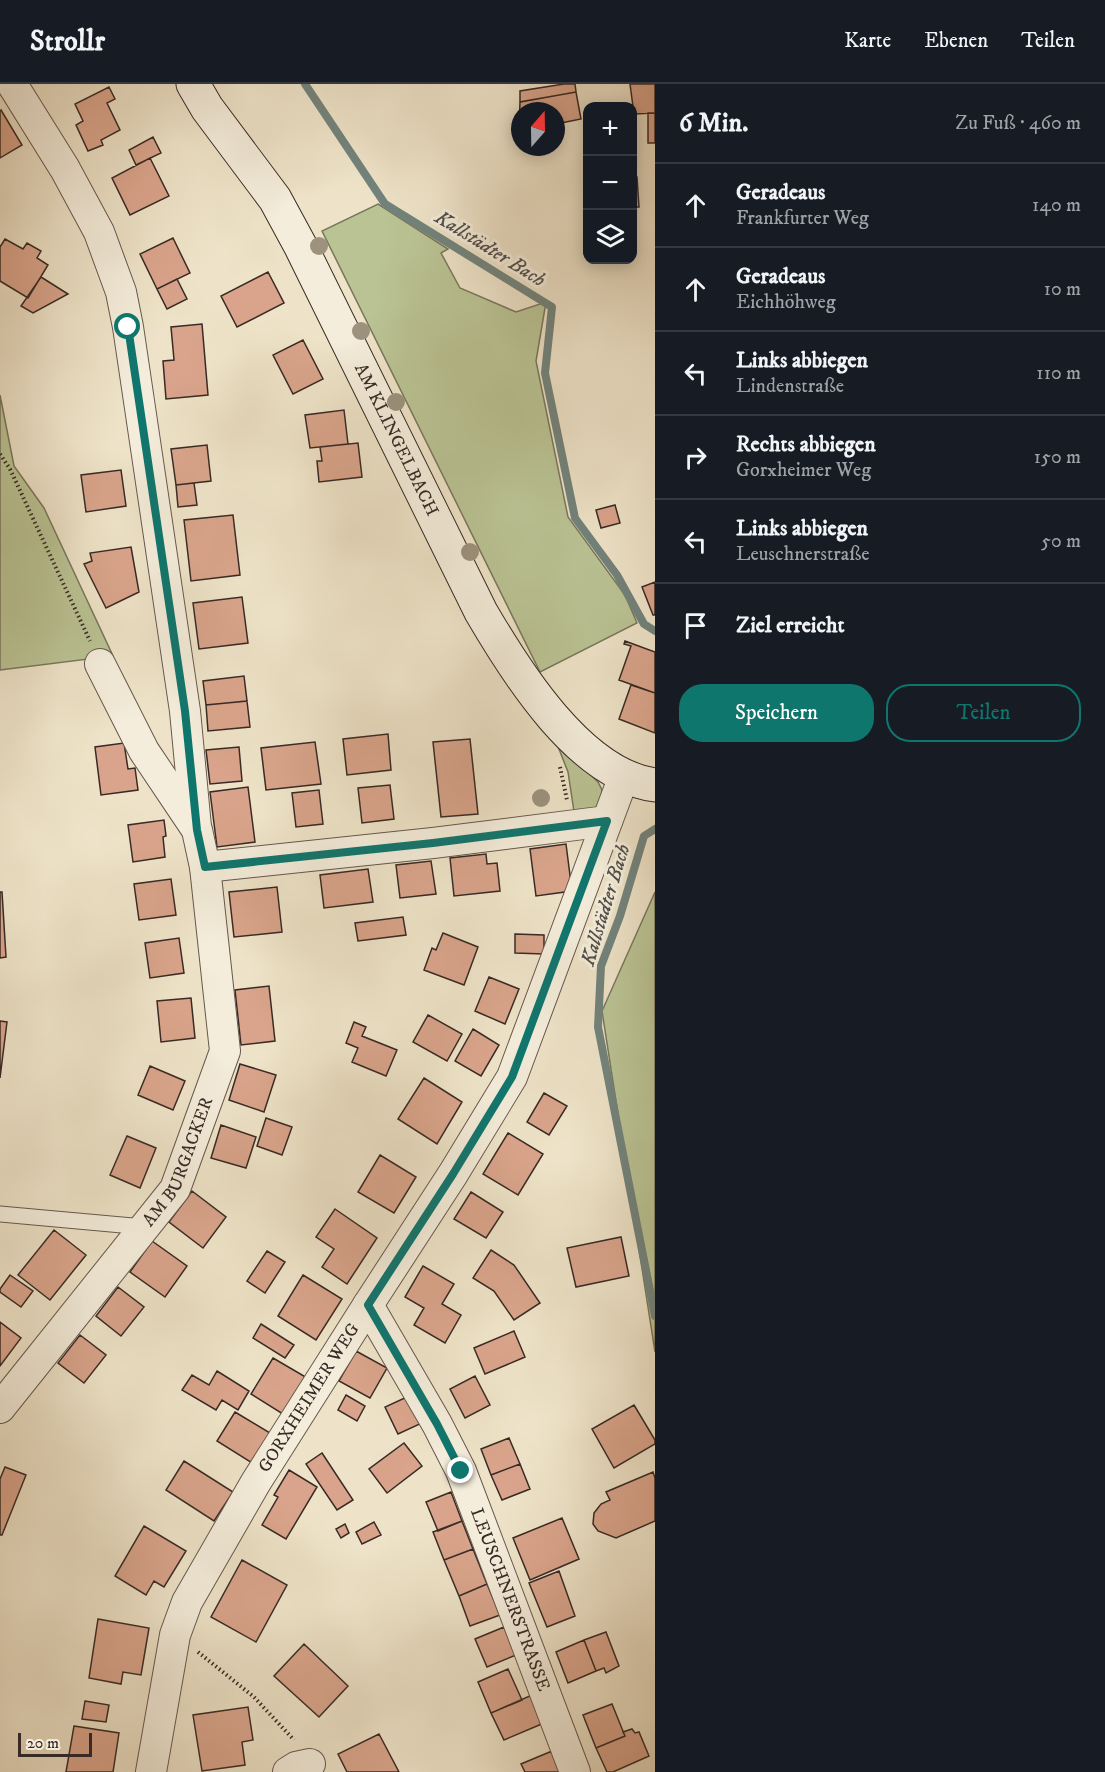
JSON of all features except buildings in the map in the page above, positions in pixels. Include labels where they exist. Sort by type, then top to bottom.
[{"type":"main road","name":"AM KLINGELBACH","points":[[193,84],[207,108],[275,199],[301,247],[481,612],[506,656],[562,728],[596,758],[624,776],[655,785]]},
{"type":"street","name":"AM BURGACKER","points":[[0,1408],[175,1189],[225,1051],[205,867],[197,830],[185,711],[121,291],[99,232],[12,84]]},
{"type":"street","points":[[100,664],[144,751],[197,830]]},
{"type":"street","name":"GORXHEIMER WEG","points":[[151,1772],[175,1635],[187,1602],[251,1491],[453,1174],[512,1077],[624,776]]},
{"type":"street","points":[[205,867],[433,843],[607,821]]},
{"type":"street","name":"LEUSCHNERSTRASSE","points":[[368,1305],[437,1424],[461,1471],[575,1772]]},
{"type":"lane","points":[[0,1214],[144,1227]]},
{"type":"path","points":[[0,454],[10,469],[100,664]]},
{"type":"path","points":[[559,764],[570,825]]},
{"type":"path","points":[[205,1658],[254,1697],[281,1725],[304,1765]]},
{"type":"green space","points":[[378,204],[448,249],[441,253],[460,288],[516,312],[546,302],[536,361],[568,517],[625,595],[637,623],[540,672],[322,231]]},
{"type":"green space","points":[[0,395],[14,466],[44,508],[113,656],[0,670]]},
{"type":"green space","points":[[555,739],[598,782],[602,790],[600,807],[575,818],[568,772]]},
{"type":"green space","points":[[655,892],[655,1352],[602,1011]]},
{"type":"waterway","name":"Kallstädter Bach","points":[[305,84],[385,204],[552,307],[545,373],[575,518],[617,575],[644,624],[655,631]]},
{"type":"waterway","name":"Kallstädter Bach","points":[[655,829],[644,836],[620,916],[601,966],[598,1027],[655,1316]]},
{"type":"route","points":[[128,327],[185,711],[197,830],[205,867],[433,843],[607,821],[512,1077],[453,1174],[368,1305],[437,1424],[461,1471]]}]
